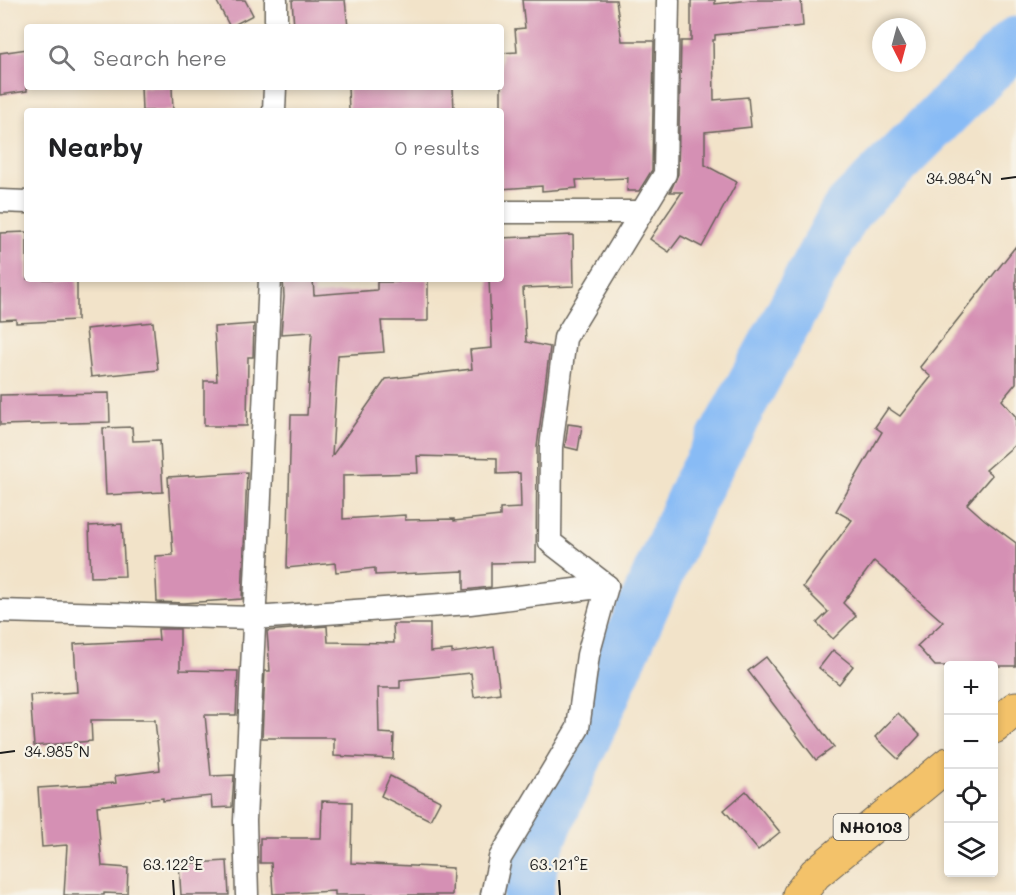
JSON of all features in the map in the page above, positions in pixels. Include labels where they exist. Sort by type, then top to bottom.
[{"type":"highway","points":[[998,723],[1016,708]]},
{"type":"highway","name":"NH0103","points":[[799,895],[815,874],[944,767]]},
{"type":"street","points":[[276,0],[276,24]]},
{"type":"street","points":[[607,586],[550,542],[551,447],[565,338],[665,174],[668,0]]},
{"type":"street","points":[[274,108],[275,90]]},
{"type":"street","points":[[0,201],[24,202]]},
{"type":"street","points":[[504,212],[642,212]]},
{"type":"street","points":[[247,895],[245,821],[270,282]]},
{"type":"street","points":[[0,611],[254,618],[470,603],[607,586]]},
{"type":"street","points":[[492,895],[500,858],[578,728],[588,655],[607,586]]},
{"type":"building","points":[[216,0],[245,0],[253,15],[236,24],[228,24]]},
{"type":"building","points":[[292,0],[345,0],[348,24],[294,24]]},
{"type":"building","points":[[522,0],[616,0],[622,41],[654,41],[652,170],[639,191],[627,191],[628,178],[576,180],[577,188],[542,191],[542,186],[504,189],[504,108],[501,108],[501,90],[504,90],[504,53],[517,52],[515,29],[525,28]]},
{"type":"building","points":[[691,0],[715,0],[715,4],[751,0],[801,0],[803,26],[715,35],[715,40],[713,40],[714,100],[748,97],[751,127],[705,132],[705,165],[737,182],[702,247],[681,236],[669,252],[650,239],[682,192],[670,192],[678,174],[681,41],[691,41]]},
{"type":"building","points":[[24,49],[24,90],[27,91],[0,95],[0,53]]},
{"type":"building","points":[[141,90],[172,90],[173,108],[142,108]]},
{"type":"building","points":[[348,90],[453,90],[454,108],[349,108]]},
{"type":"building","points":[[24,232],[24,282],[77,282],[77,320],[16,323],[16,319],[0,320],[0,233]]},
{"type":"building","points":[[573,235],[574,286],[523,288],[526,342],[550,347],[537,447],[536,562],[491,563],[491,587],[464,590],[464,571],[375,575],[375,568],[336,572],[335,563],[287,568],[291,415],[307,415],[312,332],[281,334],[283,282],[313,282],[314,295],[377,290],[377,282],[428,282],[428,321],[381,321],[384,352],[338,355],[332,456],[386,379],[472,369],[470,350],[492,348],[489,282],[504,282],[504,238]],"holes":[[[417,456],[497,458],[497,474],[520,473],[521,508],[500,509],[500,516],[454,521],[454,519],[405,520],[405,515],[343,519],[343,475],[418,473]]]},
{"type":"building","points":[[1016,246],[1016,383],[1002,400],[1016,417],[1016,444],[986,470],[992,475],[967,504],[1016,543],[1016,666],[998,666],[998,661],[944,661],[944,666],[935,666],[917,646],[943,622],[874,561],[843,603],[856,616],[833,639],[817,623],[828,612],[803,587],[852,520],[836,511],[882,432],[875,427],[888,408],[900,416],[931,377],[920,367]]},
{"type":"building","points":[[153,322],[158,370],[91,377],[86,329]]},
{"type":"building","points":[[254,324],[253,357],[248,357],[247,426],[204,426],[204,381],[217,381],[214,327]]},
{"type":"building","points":[[109,393],[110,422],[0,425],[0,395]]},
{"type":"building","points":[[568,424],[582,426],[578,450],[565,447]]},
{"type":"building","points":[[132,427],[133,441],[160,440],[163,492],[106,495],[103,428]]},
{"type":"building","points":[[247,472],[242,599],[184,603],[157,602],[155,556],[173,555],[168,477]]},
{"type":"building","points":[[122,524],[125,576],[91,577],[89,526]]},
{"type":"building","points":[[393,624],[430,624],[430,652],[452,650],[452,653],[494,647],[500,693],[474,697],[471,673],[400,680],[400,688],[378,688],[379,733],[394,734],[393,759],[334,756],[334,738],[262,738],[265,671],[270,671],[267,631],[327,626],[328,642],[394,643]]},
{"type":"building","points":[[158,629],[180,629],[180,670],[238,671],[236,715],[205,715],[211,776],[234,775],[232,807],[212,808],[211,796],[163,801],[163,798],[97,806],[102,866],[128,868],[127,894],[64,895],[67,845],[42,847],[38,788],[116,783],[115,776],[160,770],[155,720],[91,720],[92,741],[34,746],[30,695],[77,692],[74,644],[159,640]]},
{"type":"building","points":[[833,650],[853,666],[839,684],[819,668]]},
{"type":"building","points":[[766,657],[834,747],[816,760],[748,671]]},
{"type":"building","points":[[898,713],[920,735],[898,759],[875,737]]},
{"type":"building","points":[[390,776],[440,801],[430,820],[381,796]]},
{"type":"building","points":[[746,791],[780,832],[758,850],[724,810]]},
{"type":"building","points":[[322,801],[352,802],[351,863],[453,868],[452,895],[335,895],[335,891],[273,894],[271,863],[260,863],[260,838],[321,838]]},
{"type":"building","points":[[227,861],[229,895],[181,895],[179,864]]},
{"type":"waterway","points":[[528,895],[534,854],[698,484],[846,211],[1016,42]]}]
